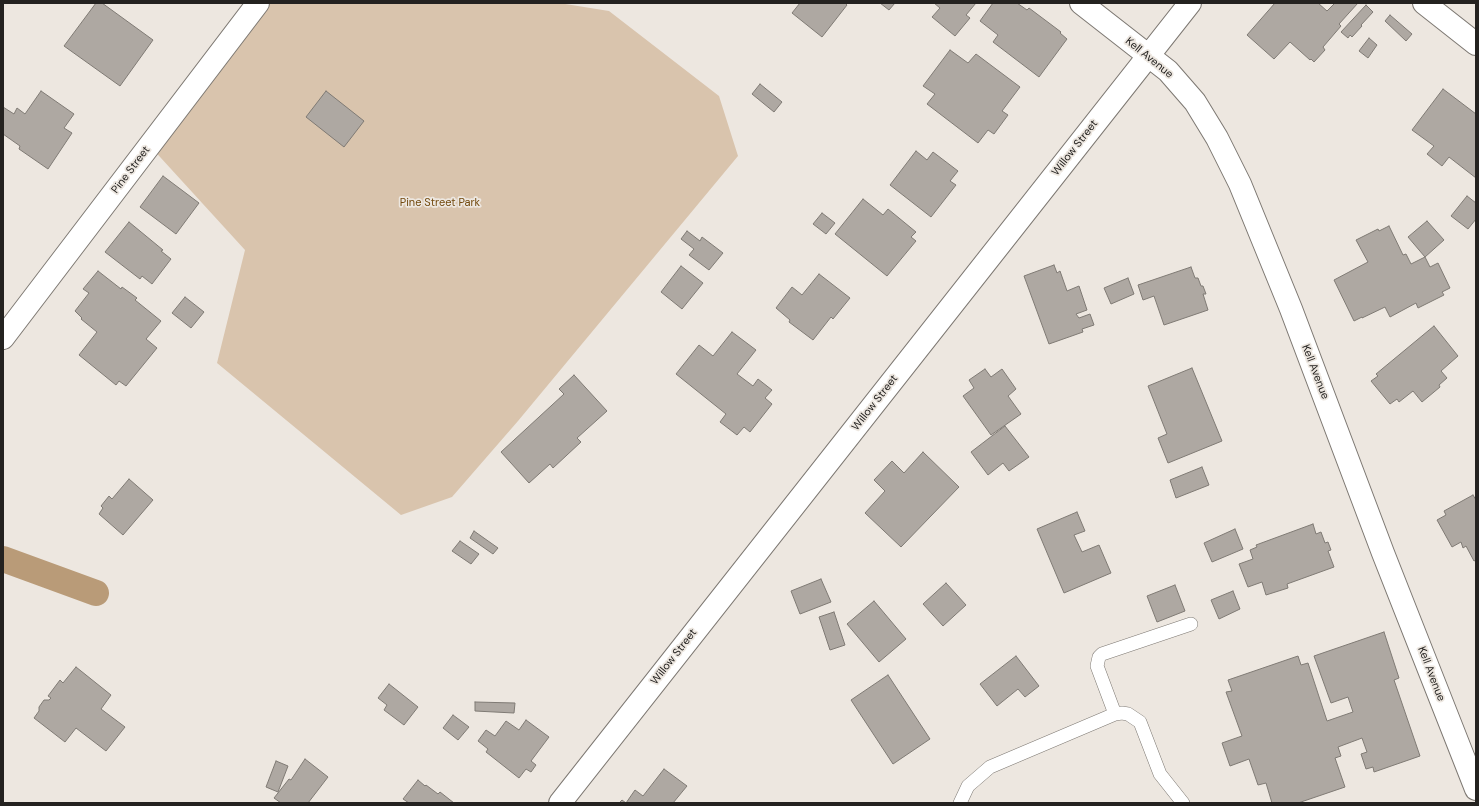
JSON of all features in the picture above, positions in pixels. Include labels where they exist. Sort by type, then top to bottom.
[{"type":"street","name":"Pine Street","points":[[3,338],[258,3]]},
{"type":"street","name":"Kell Avenue","points":[[1081,3],[1168,71],[1195,102],[1217,138],[1240,184],[1291,309],[1383,553],[1476,789]]},
{"type":"street","name":"Willow Street","points":[[560,803],[1190,3]]},
{"type":"street","points":[[1424,3],[1476,44]]},
{"type":"lane","points":[[1115,714],[1097,666],[1099,657],[1102,654],[1191,624]]},
{"type":"lane","points":[[960,803],[968,786],[990,768],[1115,714],[1128,714],[1140,722],[1160,774],[1183,803]]},
{"type":"green space","name":"Pine Street Park","points":[[259,3],[559,3],[609,11],[719,96],[738,156],[518,421],[452,497],[401,515],[217,363],[245,250],[150,146]]},
{"type":"building","points":[[96,3],[102,3],[153,40],[120,86],[64,46]]},
{"type":"building","points":[[800,3],[845,3],[847,5],[822,37],[792,13]]},
{"type":"building","points":[[880,3],[895,3],[889,10]]},
{"type":"building","points":[[934,3],[976,3],[966,15],[970,18],[955,36],[932,17],[940,8]]},
{"type":"building","points":[[993,3],[1017,3],[1027,10],[1029,8],[1061,32],[1060,33],[1067,39],[1039,77],[993,42],[998,35],[980,21]]},
{"type":"building","points":[[1275,3],[1318,3],[1327,11],[1335,3],[1358,3],[1339,24],[1341,26],[1323,47],[1325,50],[1314,62],[1290,42],[1274,59],[1247,35]]},
{"type":"building","points":[[1366,5],[1373,12],[1352,37],[1350,35],[1348,38],[1341,32]]},
{"type":"building","points":[[1390,15],[1412,34],[1406,41],[1385,21]]},
{"type":"building","points":[[1369,38],[1377,45],[1368,58],[1359,51]]},
{"type":"building","points":[[950,50],[968,63],[976,54],[1020,87],[1002,111],[1008,115],[994,134],[988,130],[978,143],[927,104],[935,94],[923,86]]},
{"type":"building","points":[[760,84],[782,102],[774,112],[752,94]]},
{"type":"building","points":[[1443,89],[1476,114],[1476,178],[1449,157],[1442,166],[1427,154],[1434,146],[1412,130]]},
{"type":"building","points":[[41,91],[74,114],[64,128],[72,133],[48,169],[19,149],[20,146],[3,134],[3,107],[14,114],[17,108],[25,114]]},
{"type":"building","points":[[326,91],[364,121],[344,147],[306,117]]},
{"type":"building","points":[[916,151],[927,160],[933,152],[958,171],[950,181],[956,185],[931,217],[890,185]]},
{"type":"building","points":[[163,176],[199,203],[176,234],[140,207]]},
{"type":"building","points":[[1467,196],[1476,203],[1476,219],[1468,229],[1451,216]]},
{"type":"building","points":[[863,199],[883,215],[888,209],[916,232],[911,237],[916,241],[887,276],[835,234]]},
{"type":"building","points":[[822,213],[835,223],[826,234],[813,224]]},
{"type":"building","points":[[1427,221],[1444,240],[1425,257],[1408,237]]},
{"type":"building","points":[[129,222],[163,250],[161,251],[171,259],[152,284],[142,276],[140,279],[105,252]]},
{"type":"building","points":[[1389,226],[1403,255],[1406,254],[1411,264],[1425,257],[1430,267],[1438,263],[1450,288],[1442,292],[1444,295],[1418,308],[1416,303],[1390,317],[1385,307],[1354,321],[1334,280],[1368,262],[1356,240],[1378,229],[1379,231]]},
{"type":"building","points":[[687,231],[700,241],[702,237],[723,253],[709,270],[689,255],[694,249],[681,239]]},
{"type":"building","points":[[1054,265],[1057,273],[1060,271],[1067,291],[1079,286],[1087,310],[1076,314],[1079,318],[1090,314],[1094,325],[1082,329],[1083,332],[1049,344],[1024,276]]},
{"type":"building","points":[[681,266],[703,283],[682,309],[661,292]]},
{"type":"building","points":[[1191,267],[1195,278],[1198,278],[1201,286],[1203,286],[1206,294],[1203,294],[1208,310],[1164,325],[1154,296],[1143,300],[1138,285]]},
{"type":"building","points":[[98,271],[121,289],[122,287],[137,298],[135,300],[161,321],[146,339],[157,348],[126,386],[119,381],[116,385],[79,355],[97,332],[81,319],[82,318],[75,311],[89,293],[83,289]]},
{"type":"building","points":[[819,274],[850,298],[833,319],[831,317],[813,340],[789,322],[790,320],[776,308],[792,287],[802,295]]},
{"type":"building","points":[[1128,278],[1134,294],[1111,304],[1104,288]]},
{"type":"building","points":[[185,297],[204,312],[191,328],[172,313]]},
{"type":"building","points":[[1434,326],[1458,356],[1441,371],[1447,378],[1439,385],[1440,387],[1422,402],[1413,391],[1399,402],[1397,399],[1390,404],[1371,381],[1378,376],[1376,374]]},
{"type":"building","points":[[732,332],[756,350],[737,374],[753,386],[758,379],[772,390],[765,398],[772,404],[750,432],[744,427],[737,435],[720,422],[726,414],[676,374],[699,345],[713,356]]},
{"type":"building","points":[[1192,368],[1222,441],[1168,463],[1158,438],[1167,434],[1148,386]]},
{"type":"building","points":[[985,369],[991,377],[1002,369],[1016,389],[1008,396],[1021,414],[991,435],[963,396],[974,388],[969,380]]},
{"type":"building","points":[[574,375],[607,411],[577,438],[581,442],[553,468],[550,464],[529,483],[501,452],[564,394],[559,389]]},
{"type":"building","points":[[1005,426],[1029,457],[1009,471],[1003,463],[988,475],[971,452]]},
{"type":"building","points":[[923,452],[959,487],[901,547],[865,513],[885,491],[874,480],[892,461],[904,473]]},
{"type":"building","points":[[1202,467],[1209,485],[1176,498],[1170,480]]},
{"type":"building","points":[[129,479],[153,500],[123,535],[99,514],[103,508],[101,506],[109,496],[112,499]]},
{"type":"building","points":[[1473,495],[1476,500],[1476,560],[1474,561],[1466,546],[1463,548],[1461,542],[1452,547],[1437,520],[1446,515],[1444,511]]},
{"type":"building","points":[[1077,512],[1085,531],[1074,535],[1082,552],[1099,545],[1111,573],[1064,593],[1037,529]]},
{"type":"building","points":[[1313,524],[1316,534],[1321,532],[1325,543],[1328,542],[1331,550],[1328,551],[1334,567],[1287,584],[1288,588],[1266,595],[1262,582],[1248,587],[1239,564],[1253,559],[1250,550],[1257,547],[1256,545]]},
{"type":"building","points":[[1235,529],[1243,549],[1212,562],[1204,543]]},
{"type":"building","points":[[474,531],[498,548],[493,554],[470,538]]},
{"type":"building","points":[[460,541],[479,554],[471,564],[452,551]]},
{"type":"building","points":[[821,579],[831,602],[800,614],[791,591]]},
{"type":"building","points":[[946,583],[966,605],[943,626],[923,604]]},
{"type":"building","points":[[1175,585],[1185,611],[1157,622],[1147,596]]},
{"type":"building","points":[[1233,591],[1240,609],[1219,619],[1211,600]]},
{"type":"building","points":[[874,601],[906,639],[879,662],[847,624]]},
{"type":"building","points":[[834,612],[845,645],[830,650],[819,617]]},
{"type":"building","points":[[1384,632],[1399,678],[1394,680],[1420,756],[1374,772],[1373,767],[1366,769],[1361,754],[1367,752],[1362,738],[1338,747],[1341,756],[1335,758],[1345,787],[1298,803],[1272,803],[1266,783],[1258,785],[1249,759],[1230,766],[1222,743],[1242,736],[1226,692],[1232,691],[1228,680],[1298,656],[1301,665],[1308,663],[1327,721],[1353,712],[1348,697],[1331,703],[1314,656]]},
{"type":"building","points":[[1016,656],[1039,686],[1025,697],[1018,689],[997,706],[980,684]]},
{"type":"building","points":[[76,667],[111,695],[101,709],[125,727],[106,751],[76,728],[65,742],[34,718],[44,700],[49,700],[51,698],[48,696],[60,680],[63,683]]},
{"type":"building","points":[[888,675],[930,739],[893,764],[851,700]]},
{"type":"building","points":[[389,684],[418,707],[404,725],[384,710],[387,705],[378,698]]},
{"type":"building","points":[[475,702],[515,703],[514,713],[475,711]]},
{"type":"building","points":[[453,715],[469,727],[458,740],[443,728]]},
{"type":"building","points":[[526,720],[549,737],[531,761],[536,765],[531,772],[526,769],[519,778],[486,752],[488,749],[478,741],[486,730],[495,736],[506,721],[519,730]]},
{"type":"building","points":[[305,759],[328,777],[308,803],[281,803],[274,798],[289,779],[291,780]]},
{"type":"building","points":[[276,761],[288,766],[278,792],[266,787]]},
{"type":"building","points":[[664,769],[687,786],[673,803],[626,803],[635,790],[643,796]]},
{"type":"building","points":[[418,780],[438,794],[440,792],[454,803],[409,803],[403,799]]},
{"type":"building","points":[[622,800],[626,803],[619,803]]},
{"type":"waterway","points":[[3,559],[96,593]]}]
